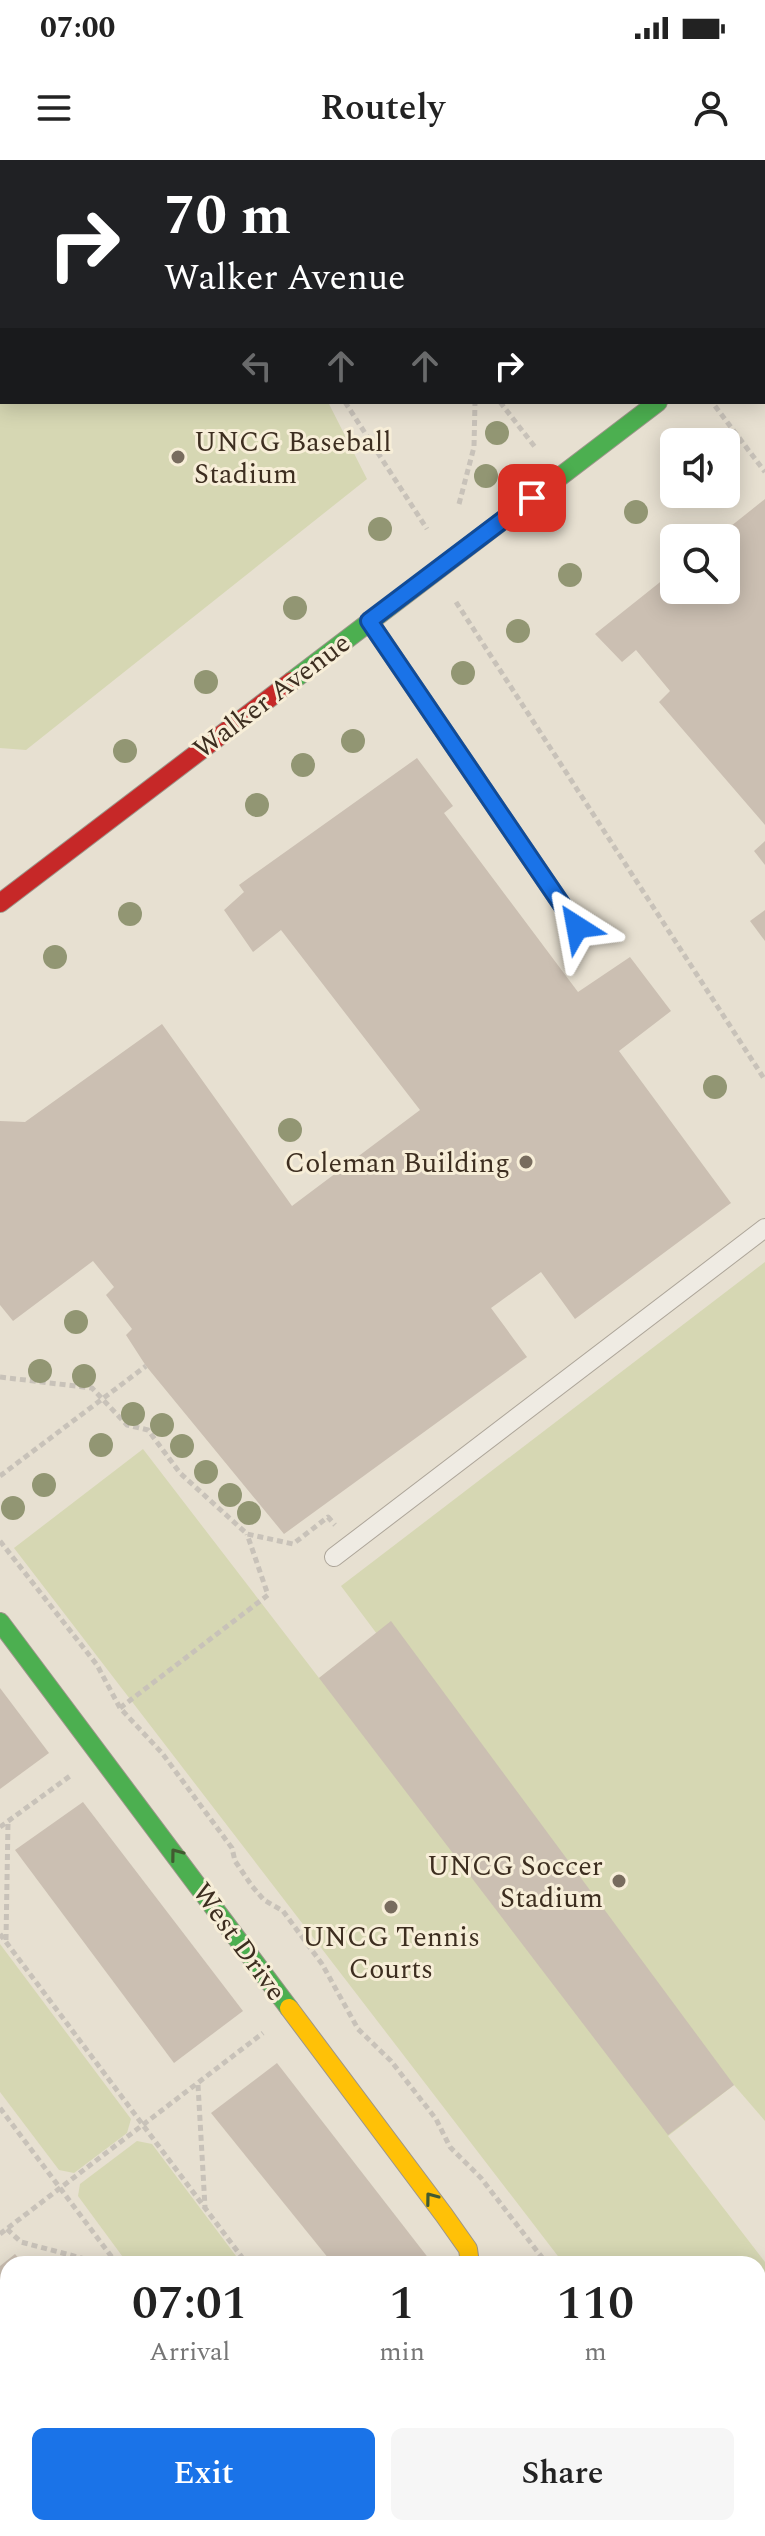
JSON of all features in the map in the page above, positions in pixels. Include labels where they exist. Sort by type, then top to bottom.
[{"type":"street","name":"Walker Avenue","points":[[0,903],[655,404]]},
{"type":"street","name":"West Drive","points":[[0,1622],[468,2249],[469,2256]]},
{"type":"lane","points":[[369,621],[577,927]]},
{"type":"lane","points":[[334,1557],[765,1228]]},
{"type":"path","points":[[346,404],[437,543],[442,566],[765,1080]]},
{"type":"path","points":[[437,543],[459,504],[474,447],[475,404]]},
{"type":"path","points":[[502,404],[543,457]]},
{"type":"path","points":[[715,406],[765,472]]},
{"type":"path","points":[[0,1476],[146,1366]]},
{"type":"path","points":[[0,1377],[92,1388],[127,1425],[148,1430],[180,1473],[247,1534],[268,1595],[113,1712]]},
{"type":"path","points":[[247,1534],[293,1544],[324,1521]]},
{"type":"path","points":[[0,1541],[97,1665],[120,1708],[162,1753],[232,1848],[235,1861],[252,1886],[264,1900],[283,1911],[322,1964],[358,2029],[391,2061],[436,2119],[450,2147],[481,2178],[541,2256]]},
{"type":"path","points":[[0,1827],[100,1754]]},
{"type":"path","points":[[6,1942],[8,1821]]},
{"type":"path","points":[[0,1934],[241,2256]]},
{"type":"path","points":[[315,1969],[322,1964]]},
{"type":"path","points":[[0,2234],[62,2190],[291,2011]]},
{"type":"path","points":[[198,2084],[205,2209]]},
{"type":"path","points":[[0,2108],[111,2256]]},
{"type":"path","points":[[7,2229],[21,2242],[74,2256]]},
{"type":"green space","name":"UNCG Baseball Stadium","points":[[0,404],[329,404],[367,479],[26,750],[0,748]]},
{"type":"green space","points":[[765,1262],[765,2121],[734,2085],[668,2136],[760,2256],[558,2256],[14,1548],[143,1449],[319,1678],[377,1634],[341,1586]]},
{"type":"green space","points":[[0,1944],[131,2119],[127,2133],[74,2173],[59,2170],[0,2092]]},
{"type":"green space","points":[[137,2141],[152,2144],[236,2256],[122,2256],[78,2196],[80,2184]]},
{"type":"building","points":[[765,499],[765,825],[659,702],[670,691],[636,650],[622,662],[595,634],[660,582],[660,604],[740,604],[740,524],[734,524]]},
{"type":"building","name":"Coleman Building","points":[[417,758],[453,806],[444,813],[578,992],[630,957],[671,1011],[619,1051],[731,1203],[575,1319],[541,1272],[491,1308],[527,1357],[284,1534],[146,1366],[126,1335],[132,1329],[106,1295],[114,1287],[93,1261],[13,1321],[0,1305],[0,1121],[25,1122],[162,1024],[292,1206],[420,1110],[281,930],[253,952],[224,910],[244,892],[239,885]]},
{"type":"building","points":[[765,841],[765,865],[754,851]]},
{"type":"building","points":[[765,910],[765,941],[750,921]]},
{"type":"building","points":[[391,1621],[734,2085],[668,2135],[319,1678]]},
{"type":"building","points":[[0,1688],[49,1753],[0,1789]]},
{"type":"building","points":[[83,1802],[243,2011],[174,2063],[15,1850]]},
{"type":"building","points":[[277,2063],[427,2256],[327,2256],[211,2113]]},
{"type":"traffic: fast","points":[[292,681],[655,404]]},
{"type":"traffic: fast","points":[[0,1622],[289,2008]]},
{"type":"traffic: slow","points":[[289,2008],[444,2215],[468,2249],[469,2256]]},
{"type":"traffic: jam","points":[[0,903],[292,681]]},
{"type":"place","name":"UNCG Baseball Stadium","points":[[178,457]]},
{"type":"place","name":"Coleman Building","points":[[526,1162]]},
{"type":"place","name":"UNCG Soccer Stadium","points":[[619,1881]]},
{"type":"place","name":"UNCG Tennis Courts","points":[[391,1907]]},
{"type":"route","points":[[532,498],[369,621],[577,927]]}]
